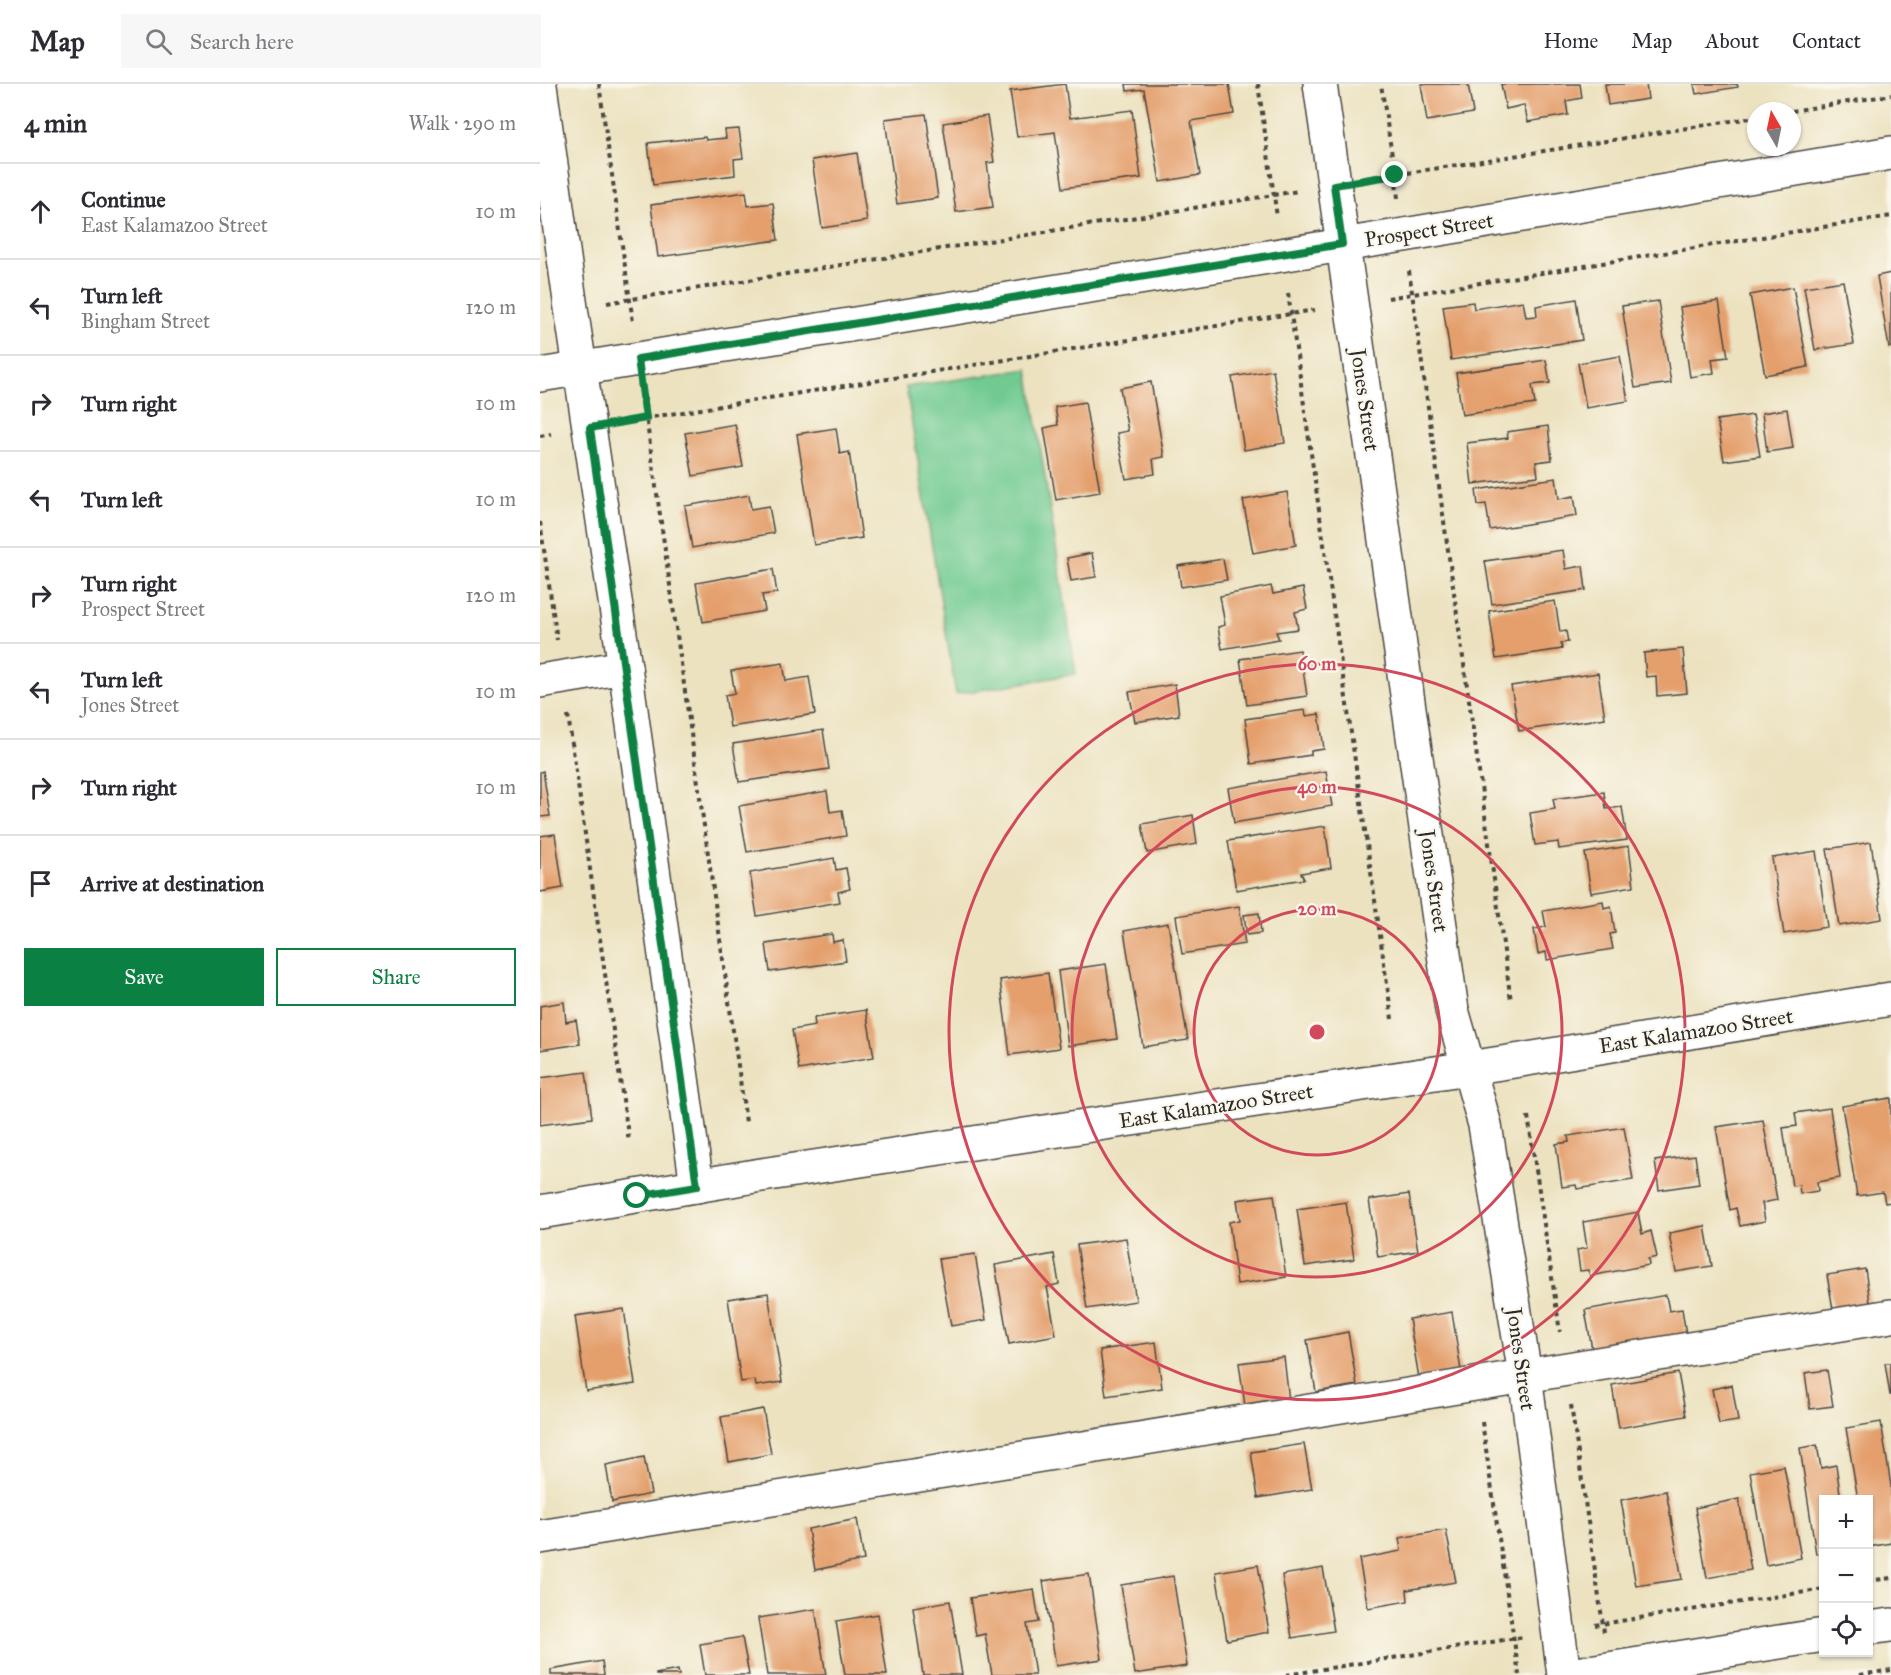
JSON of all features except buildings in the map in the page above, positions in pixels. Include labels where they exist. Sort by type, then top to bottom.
[{"type":"street","name":"Jones Street","points":[[1320,84],[1452,1010],[1485,1125],[1525,1375],[1564,1675]]},
{"type":"street","points":[[540,86],[625,667],[697,1186]]},
{"type":"street","name":"Prospect Street","points":[[540,375],[1404,235],[1891,153]]},
{"type":"street","points":[[551,679],[625,667]]},
{"type":"street","name":"East Kalamazoo Street","points":[[540,1212],[1532,1058],[1891,999]]},
{"type":"street","points":[[540,1537],[1891,1316]]},
{"type":"street","points":[[1873,1627],[1891,1625]]},
{"type":"street","points":[[1570,1675],[1819,1636]]},
{"type":"path","points":[[599,84],[746,1122]]},
{"type":"path","points":[[1258,84],[1392,1019]]},
{"type":"path","points":[[1382,84],[1511,1001]]},
{"type":"path","points":[[1801,110],[1891,95]]},
{"type":"path","points":[[571,308],[1747,118]]},
{"type":"path","points":[[540,436],[1891,216]]},
{"type":"path","points":[[540,522],[551,679],[629,1142]]},
{"type":"path","points":[[1476,1383],[1519,1675]]},
{"type":"path","points":[[1873,1580],[1891,1578]]},
{"type":"path","points":[[1860,1675],[1891,1670]]},
{"type":"green space","points":[[1028,369],[1076,674],[956,694],[906,387]]},
{"type":"route","points":[[637,1196],[697,1186],[590,428],[646,418],[638,359],[1342,244],[1334,185],[1395,175]]}]
